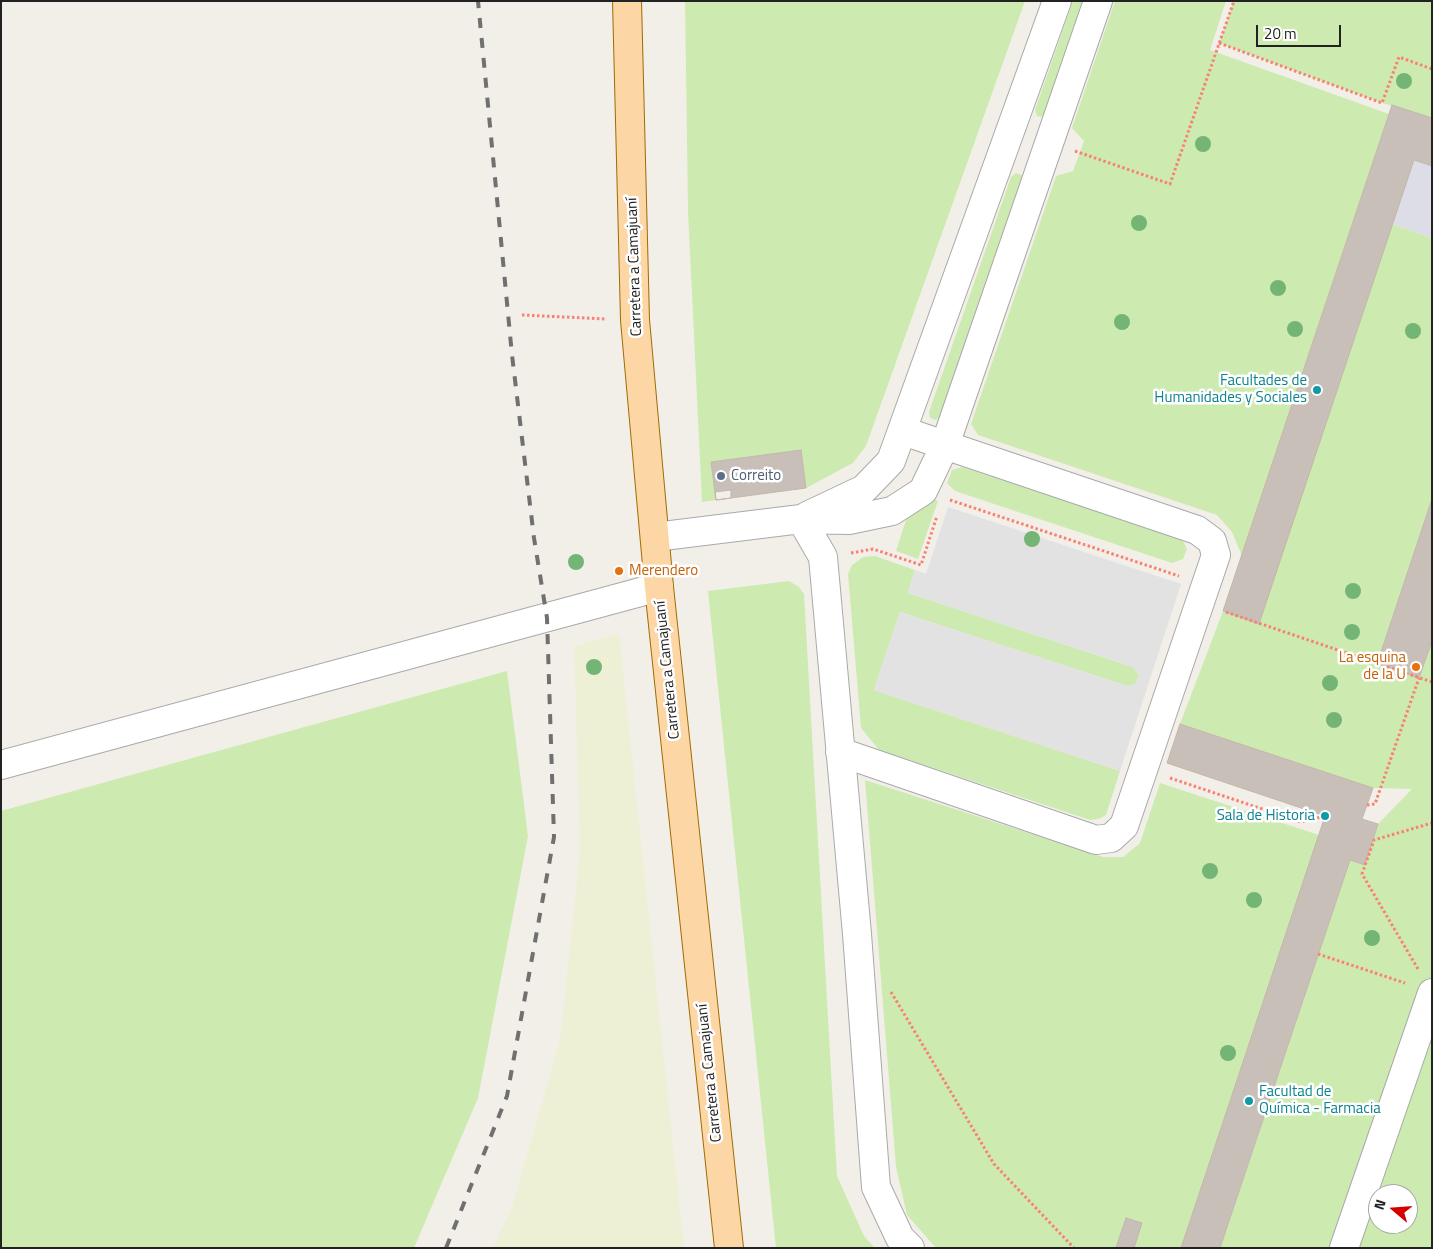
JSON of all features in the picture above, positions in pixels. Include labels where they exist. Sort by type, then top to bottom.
[{"type":"main road","name":"Carretera a Camajuaní","points":[[627,1],[636,320],[659,587],[729,1248]]},
{"type":"street","points":[[802,519],[864,489],[891,460],[1057,1]]},
{"type":"street","points":[[655,537],[802,519],[849,520],[892,510],[933,494],[946,445],[1098,1]]},
{"type":"street","points":[[840,752],[1096,840],[1111,838],[1124,826],[1216,555],[1212,541],[1197,530],[903,431]]},
{"type":"street","points":[[802,519],[823,557],[857,934],[876,1187],[900,1238],[910,1248]]},
{"type":"street","points":[[1,765],[659,587]]},
{"type":"street","points":[[1344,1248],[1423,985]]},
{"type":"path","points":[[1050,143],[1170,184],[1234,1]]},
{"type":"path","points":[[1219,43],[1382,103],[1399,58],[1432,69]]},
{"type":"path","points":[[522,315],[636,320]]},
{"type":"path","points":[[823,557],[873,549],[921,565],[933,494],[1432,682]]},
{"type":"path","points":[[1367,805],[1375,804],[1420,678]]},
{"type":"path","points":[[1143,770],[1300,822],[1324,816]]},
{"type":"path","points":[[1423,985],[1362,874],[1374,840],[1432,822]]},
{"type":"path","points":[[1318,954],[1423,985]]},
{"type":"path","points":[[887,986],[994,1164],[1074,1248]]},
{"type":"green space","points":[[685,1],[1025,1],[866,446],[853,463],[806,488],[801,450],[711,462],[716,500],[702,502],[688,211]]},
{"type":"green space","points":[[1073,1],[1086,1],[1047,114],[1042,117],[1037,116],[1035,110]]},
{"type":"green space","points":[[1115,1],[1226,1],[1210,50],[1389,114],[1242,556],[1232,532],[1217,515],[978,435],[971,424],[1056,176],[1073,171],[1084,141],[1072,128]]},
{"type":"green space","points":[[1234,1],[1432,1],[1432,118],[1382,103],[1219,43]]},
{"type":"green space","points":[[1016,173],[1022,175],[1023,181],[941,416],[936,420],[930,418],[929,412],[1011,177]]},
{"type":"green space","points":[[1392,224],[1432,238],[1432,499],[1377,663],[1419,678],[1432,641],[1432,1248],[1220,1248],[1350,860],[1365,865],[1378,824],[1412,789],[1373,788],[1180,724],[1223,611],[1259,623]]},
{"type":"green space","points":[[962,467],[1182,539],[1187,549],[1183,559],[1172,563],[955,491],[947,483],[952,470]]},
{"type":"green space","points":[[933,499],[938,501],[918,559],[896,551],[907,517]]},
{"type":"green space","points":[[875,556],[915,570],[908,593],[1133,667],[1139,675],[1136,684],[1127,686],[900,612],[874,690],[1120,771],[1106,815],[1099,819],[1090,820],[879,750],[861,728],[848,574],[852,565],[863,557]]},
{"type":"green space","points":[[789,581],[799,587],[804,594],[837,1176],[864,1236],[875,1248],[776,1248],[708,591]]},
{"type":"green space","points":[[619,633],[684,1248],[493,1248],[512,1207],[560,1040],[580,852],[574,647]]},
{"type":"green space","points":[[507,671],[528,836],[478,1098],[414,1248],[1,1248],[1,811]]},
{"type":"green space","points":[[865,780],[1103,857],[1123,857],[1140,843],[1160,783],[1319,835],[1181,1248],[936,1248],[907,1215],[896,1167]]},
{"type":"shaded area","points":[[1414,160],[1432,166],[1432,238],[1392,224]]},
{"type":"shaded area","points":[[948,507],[1181,584],[1120,771],[874,690],[900,612],[1127,686],[1136,684],[1139,675],[1133,667],[908,593],[915,570],[926,574]]},
{"type":"building","name":"Facultades de Humanidades y Sociales","points":[[1392,105],[1432,118],[1432,166],[1414,160],[1259,624],[1223,611]]},
{"type":"building","points":[[801,450],[806,488],[716,500],[711,462]]},
{"type":"building","points":[[731,490],[731,498],[716,500],[715,492]]},
{"type":"building","points":[[1432,499],[1432,641],[1419,678],[1377,664]]},
{"type":"building","name":"Facultad de Química - Farmacia","points":[[1180,724],[1373,788],[1362,819],[1378,824],[1365,865],[1350,860],[1220,1248],[1181,1248],[1325,816],[1167,763]]},
{"type":"building","points":[[1126,1218],[1142,1223],[1134,1248],[1116,1248]]},
{"type":"railway","points":[[446,1248],[507,1096],[554,837],[547,618],[534,538],[512,355],[478,1]]},
{"type":"place","name":"Facultades de Humanidades y Sociales","points":[[1317,390]]},
{"type":"place","name":"Correito","points":[[721,476]]},
{"type":"place","name":"Merendero","points":[[619,571]]},
{"type":"place","name":"La esquina de la U","points":[[1416,667]]},
{"type":"place","name":"Sala de Historia","points":[[1325,816]]},
{"type":"place","name":"Facultad de Química - Farmacia","points":[[1249,1101]]}]
